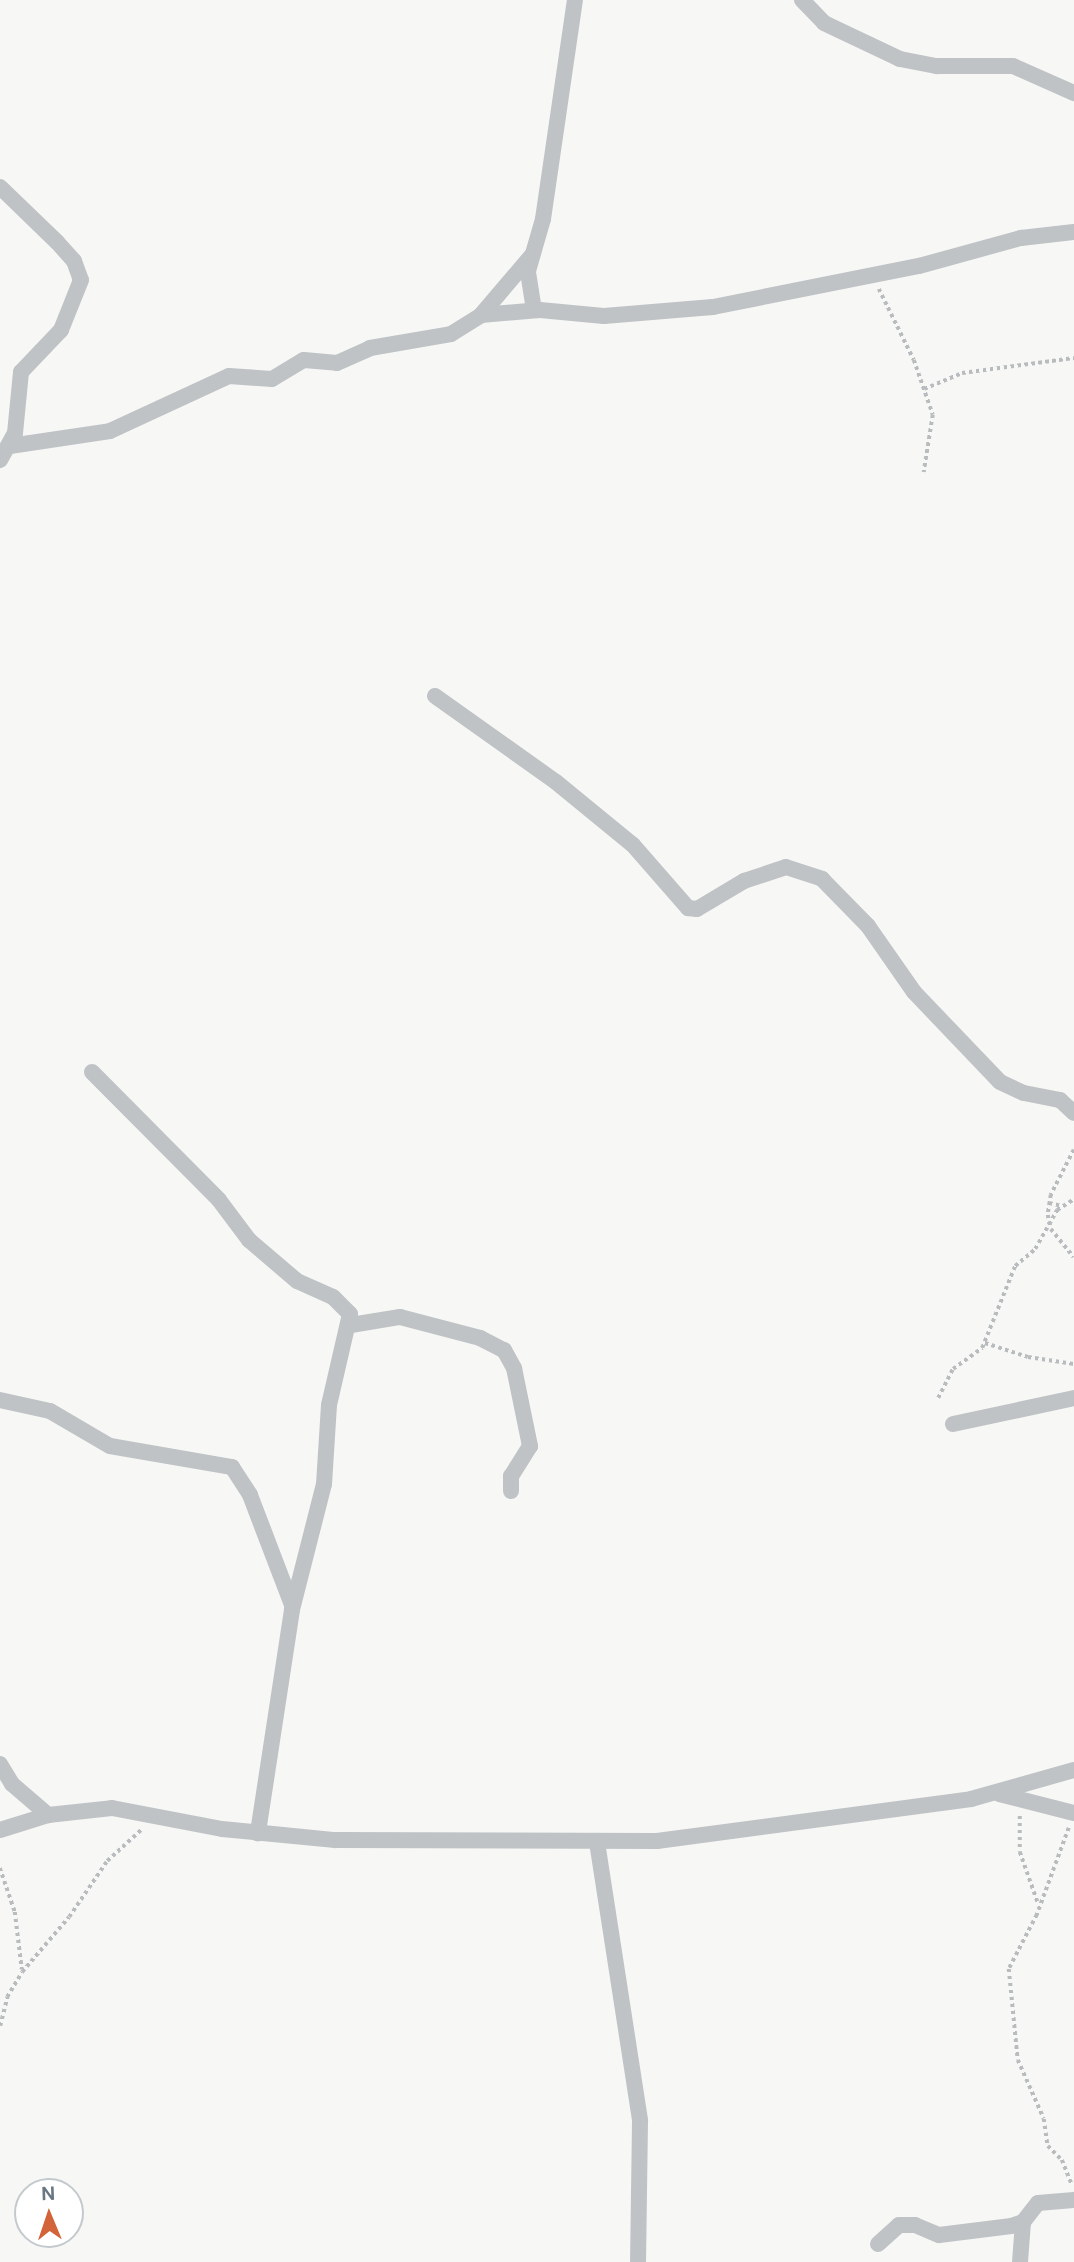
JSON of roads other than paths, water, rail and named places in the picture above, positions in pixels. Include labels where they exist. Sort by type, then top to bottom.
[{"type":"street","points":[[534,310],[528,275],[543,219],[575,0]]},
{"type":"street","points":[[802,0],[824,23],[900,59],[937,66],[1013,66],[1074,93]]},
{"type":"street","points":[[0,187],[65,251],[81,280],[61,330],[21,372],[10,446],[0,460]]},
{"type":"street","points":[[481,315],[534,310],[604,316],[713,307],[872,274],[1021,238],[1074,232]]},
{"type":"street","points":[[10,446],[110,432],[229,376],[272,379],[304,360],[337,363],[370,348],[438,339],[481,315],[532,255]]},
{"type":"street","points":[[435,696],[556,782],[633,845],[688,908],[697,909],[744,881],[786,867],[822,878],[868,926],[914,992],[1000,1082],[1024,1093],[1060,1100],[1074,1112]]},
{"type":"street","points":[[92,1072],[219,1200],[249,1240],[297,1281],[343,1305],[351,1325],[329,1405],[324,1484],[293,1606],[258,1832]]},
{"type":"street","points":[[351,1325],[400,1317],[480,1338],[504,1350],[514,1368],[530,1446],[512,1476],[511,1491]]},
{"type":"street","points":[[953,1424],[1074,1398]]},
{"type":"street","points":[[0,1400],[50,1411],[110,1446],[232,1467],[250,1495],[293,1606]]},
{"type":"street","points":[[0,1763],[12,1784],[48,1815]]},
{"type":"street","points":[[0,1830],[48,1815],[112,1808],[258,1832],[335,1840],[597,1842],[727,1834],[996,1793],[1074,1770]]},
{"type":"street","points":[[996,1793],[1074,1813]]},
{"type":"street","points":[[597,1842],[640,2121],[638,2262]]},
{"type":"street","points":[[1020,2262],[1023,2222],[1038,2203],[1074,2200]]},
{"type":"street","points":[[878,2244],[899,2225],[948,2235],[1023,2222]]}]
